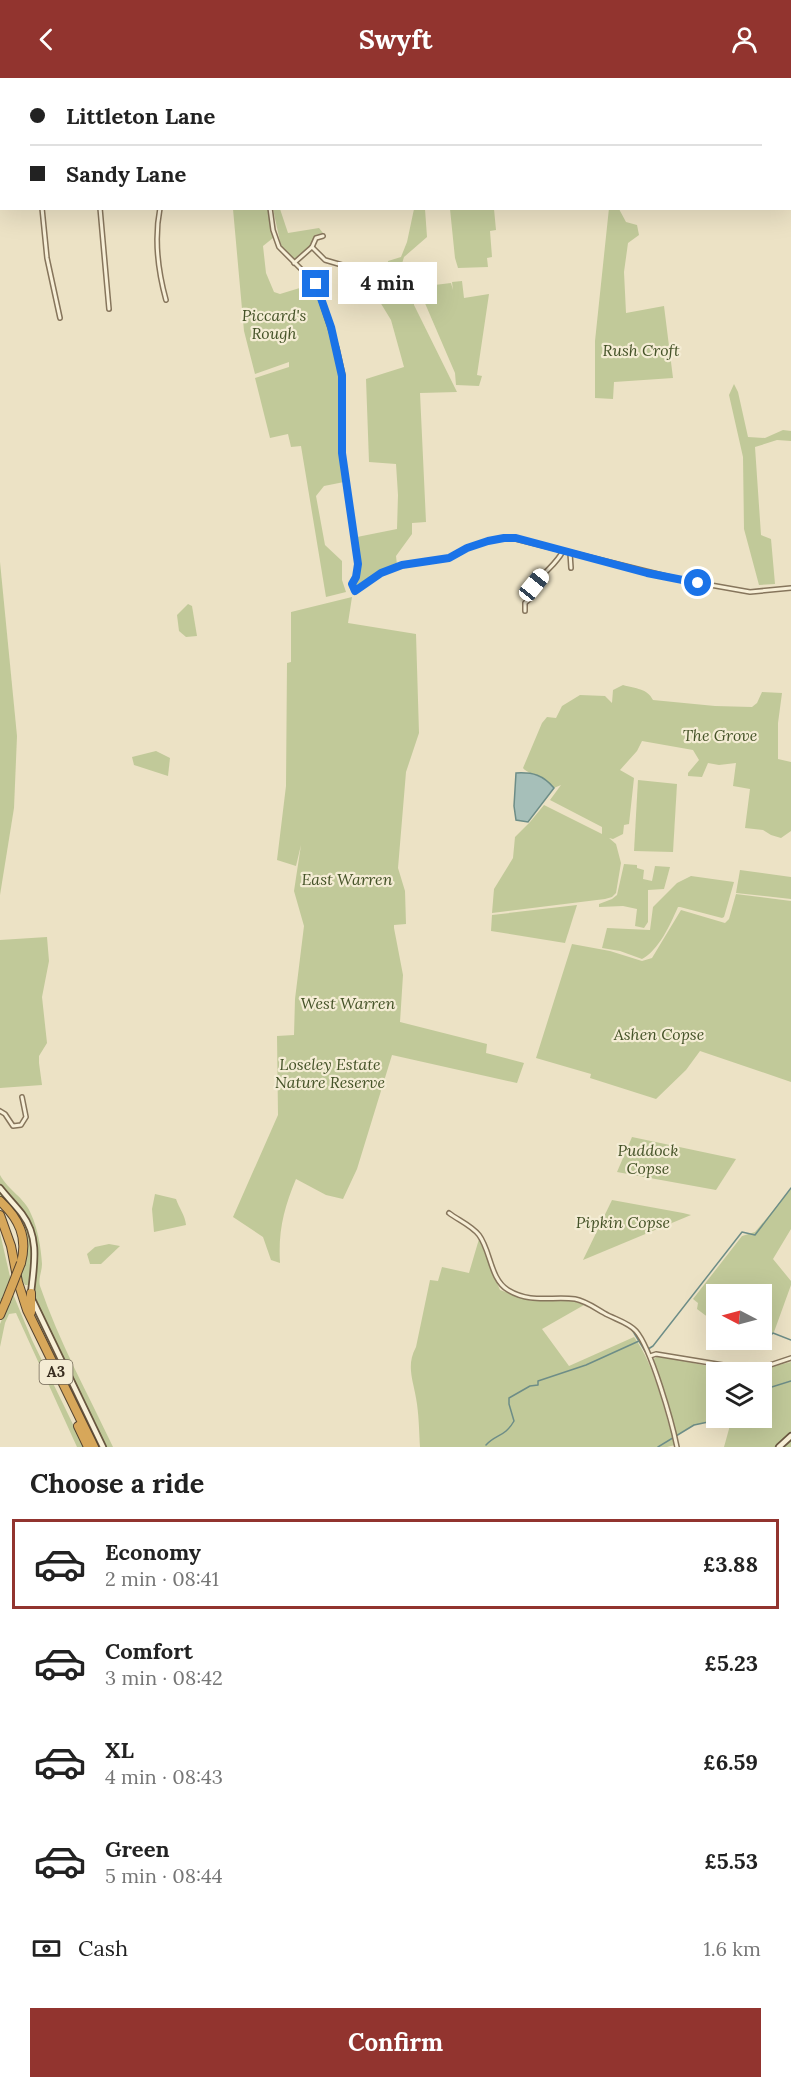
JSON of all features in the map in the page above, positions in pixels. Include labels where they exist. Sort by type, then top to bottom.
[{"type":"highway","points":[[0,1201],[15,1217],[21,1230],[24,1249],[21,1263],[0,1315]]},
{"type":"highway","name":"A3","points":[[0,1215],[11,1246],[25,1305],[94,1447]]},
{"type":"highway","name":"A3","points":[[0,1224],[17,1294],[26,1320],[88,1447]]},
{"type":"highway","points":[[31,1293],[31,1314],[44,1347]]},
{"type":"street","points":[[42,210],[46,258],[60,318]]},
{"type":"street","points":[[100,210],[109,309]]},
{"type":"street","points":[[160,210],[158,261],[166,300]]},
{"type":"street","points":[[270,210],[273,230],[279,247],[316,284],[339,358],[342,376],[342,453],[358,564],[356,577],[352,584],[355,591],[381,573],[402,565],[449,558],[467,548],[504,538],[516,538],[682,580],[750,592],[791,588]]},
{"type":"street","points":[[294,263],[312,248],[316,238],[323,236]]},
{"type":"street","points":[[312,248],[325,260],[342,265]]},
{"type":"street","points":[[525,611],[525,603],[533,596],[534,585],[563,551]]},
{"type":"street","points":[[570,553],[571,568]]},
{"type":"street","points":[[0,1111],[5,1114],[13,1126],[21,1125],[26,1117],[22,1097]]},
{"type":"street","points":[[0,1188],[23,1215],[32,1232],[35,1254],[32,1299],[103,1447]]},
{"type":"street","points":[[449,1213],[476,1232],[488,1251],[497,1278],[506,1289],[542,1300],[574,1299],[586,1302],[634,1329],[648,1352],[677,1447]]},
{"type":"street","points":[[648,1352],[735,1367],[767,1366],[791,1358]]},
{"type":"street","points":[[779,1447],[791,1436]]},
{"type":"green space","name":"Piccard's Rough","points":[[233,210],[268,210],[273,238],[263,246],[266,273],[274,292],[280,294],[303,287],[307,280],[315,288],[328,321],[342,391],[340,448],[344,482],[324,486],[316,496],[325,545],[342,561],[342,580],[346,592],[326,597],[301,446],[291,447],[288,434],[270,438],[255,378],[289,367],[289,362],[255,374],[244,331]]},
{"type":"green space","points":[[273,210],[280,210],[288,233],[319,228],[323,233],[315,235],[309,248],[294,261],[281,246]]},
{"type":"green space","points":[[414,210],[425,210],[427,237],[404,257],[401,267],[414,280],[414,305],[457,392],[420,393],[426,522],[412,523],[412,534],[396,556],[397,565],[383,569],[356,589],[354,585],[360,567],[357,537],[397,529],[396,464],[369,462],[366,379],[404,367],[391,320],[358,266],[401,283],[402,277],[388,265],[388,261],[401,257],[407,242]]},
{"type":"green space","points":[[450,210],[494,210],[496,230],[490,231],[492,257],[487,258],[488,267],[458,268]]},
{"type":"green space","name":"Rush Croft","points":[[609,210],[620,210],[626,222],[637,225],[639,235],[628,243],[624,272],[626,313],[664,306],[673,378],[614,382],[613,399],[595,398],[595,341]]},
{"type":"green space","points":[[462,281],[464,298],[489,294],[477,375],[482,376],[479,386],[456,385],[455,373],[418,287],[451,283],[453,290],[452,282]]},
{"type":"green space","points":[[734,384],[738,392],[748,437],[765,438],[783,430],[791,431],[791,441],[777,440],[755,447],[761,535],[771,539],[775,584],[759,585],[744,529],[743,457],[729,395]]},
{"type":"green space","points":[[0,562],[17,736],[14,808],[0,895]]},
{"type":"green space","name":"Loseley Estate Nature Reserve","points":[[352,597],[348,623],[416,634],[419,733],[406,772],[398,868],[405,891],[406,924],[394,925],[403,975],[400,1022],[487,1044],[486,1053],[524,1063],[517,1083],[392,1055],[357,1169],[343,1199],[326,1195],[296,1179],[283,1220],[280,1263],[271,1260],[263,1237],[233,1217],[278,1115],[277,1036],[294,1035],[295,999],[304,926],[294,891],[301,845],[296,866],[277,860],[286,786],[287,663],[291,662],[291,612]]},
{"type":"green space","points":[[188,604],[192,606],[197,636],[186,637],[179,631],[177,615]]},
{"type":"green space","name":"The Grove","points":[[623,685],[644,691],[653,700],[715,706],[752,707],[757,703],[762,692],[782,693],[778,723],[778,759],[791,762],[791,831],[781,838],[763,830],[745,828],[750,789],[733,786],[736,763],[719,765],[708,763],[702,777],[688,776],[699,760],[693,750],[642,741],[637,751],[620,770],[634,778],[629,824],[624,825],[623,834],[613,839],[609,838],[616,844],[621,863],[616,893],[605,899],[492,913],[494,889],[513,858],[515,837],[544,805],[602,834],[602,827],[550,800],[561,785],[554,788],[541,777],[523,768],[542,723],[547,717],[556,718],[562,706],[580,695],[605,696],[612,703],[613,690]]},
{"type":"green space","points":[[156,751],[170,758],[168,776],[134,765],[132,757]]},
{"type":"green space","points":[[638,780],[677,784],[673,852],[634,851]]},
{"type":"green space","points":[[624,864],[637,865],[637,868],[644,870],[643,879],[652,881],[655,866],[670,867],[664,889],[648,890],[648,922],[644,928],[635,926],[637,909],[623,906],[599,907],[599,904],[617,895]]},
{"type":"green space","points":[[740,870],[791,877],[791,899],[736,893]]},
{"type":"green space","points":[[691,876],[734,882],[724,917],[678,907],[659,943],[642,959],[620,951],[602,948],[607,928],[650,930],[653,907],[677,883]]},
{"type":"green space","name":"Ashen Copse","points":[[736,894],[791,901],[791,1082],[700,1051],[686,1070],[656,1099],[590,1078],[591,1074],[536,1058],[572,944],[610,951],[642,961],[652,958],[681,910],[725,923],[729,919]]},
{"type":"green space","points":[[577,905],[565,943],[491,931],[492,915]]},
{"type":"green space","points":[[47,937],[49,961],[42,997],[47,1043],[39,1056],[42,1085],[0,1088],[0,940]]},
{"type":"green space","name":"Puddock Copse","points":[[632,1137],[736,1159],[716,1190],[617,1172]]},
{"type":"green space","points":[[0,1175],[25,1203],[33,1220],[42,1258],[40,1286],[65,1348],[113,1447],[98,1447],[35,1317],[34,1311],[38,1306],[34,1295],[34,1285],[25,1285],[21,1279],[26,1253],[15,1214],[0,1197]]},
{"type":"green space","points":[[791,1189],[791,1229],[773,1259],[791,1281],[791,1285],[772,1334],[772,1284],[706,1284],[706,1316],[697,1309],[698,1303],[693,1299],[742,1236],[755,1232]]},
{"type":"green space","points":[[155,1194],[176,1199],[186,1225],[154,1232],[152,1209]]},
{"type":"green space","name":"Pipkin Copse","points":[[612,1200],[683,1213],[691,1215],[583,1260]]},
{"type":"green space","points":[[0,1233],[11,1281],[0,1309]]},
{"type":"green space","points":[[479,1239],[500,1290],[531,1301],[573,1301],[584,1305],[542,1329],[569,1366],[634,1337],[648,1361],[675,1445],[667,1447],[420,1447],[418,1410],[411,1360],[416,1347],[430,1280],[438,1281],[442,1267],[469,1273]]},
{"type":"green space","points":[[109,1244],[120,1246],[101,1264],[90,1264],[87,1254],[95,1247]]},
{"type":"green space","points":[[13,1294],[32,1340],[84,1447],[77,1447],[16,1313],[9,1314],[0,1347],[0,1324]]},
{"type":"green space","points":[[658,1356],[706,1366],[706,1422],[694,1425],[677,1435],[652,1360]]},
{"type":"green space","points":[[791,1362],[791,1447],[724,1447],[729,1429],[772,1428],[772,1367]]},
{"type":"water","points":[[516,773],[537,775],[554,788],[528,822],[516,820],[514,806]]},
{"type":"waterway","points":[[585,1304],[631,1328],[645,1351],[653,1346],[742,1232],[755,1235],[791,1188]]},
{"type":"waterway","points":[[772,1334],[791,1340]]},
{"type":"waterway","points":[[486,1445],[504,1433],[514,1421],[509,1398],[530,1386],[538,1385],[538,1381],[586,1365],[639,1341]]},
{"type":"waterway","points":[[772,1387],[791,1381]]},
{"type":"waterway","points":[[658,1447],[694,1425],[706,1422]]},
{"type":"route","points":[[316,284],[331,327],[342,376],[342,453],[358,564],[356,577],[352,584],[355,591],[381,573],[402,565],[449,558],[478,544],[504,538],[516,538],[647,573],[698,583]]},
{"type":"park label","name":"East Warren","points":[[347,879]]},
{"type":"park label","name":"West Warren","points":[[348,1003]]}]
